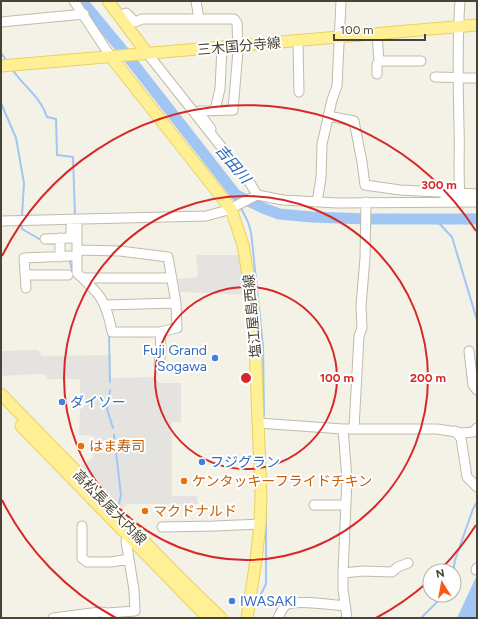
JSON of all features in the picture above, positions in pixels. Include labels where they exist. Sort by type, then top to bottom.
[{"type":"main road","points":[[108,1],[146,54]]},
{"type":"main road","name":"三木国分寺線","points":[[1,66],[477,25]]},
{"type":"main road","name":"塩江屋島西線","points":[[112,57],[233,208],[248,265],[255,344],[261,496],[260,524],[248,618]]},
{"type":"main road","name":"高松長尾大内線","points":[[1,394],[176,574],[221,618]]},
{"type":"main road","name":"高松長尾大内線","points":[[1,405],[208,618]]},
{"type":"street","points":[[74,1],[112,57]]},
{"type":"street","points":[[196,1],[199,19]]},
{"type":"street","points":[[317,202],[321,178],[322,144],[328,116],[337,86],[341,1]]},
{"type":"street","points":[[460,1],[458,27],[458,170],[460,194]]},
{"type":"street","points":[[120,16],[126,13],[135,22],[142,19],[234,19],[237,23],[237,46],[233,110],[200,111],[211,129],[210,132]]},
{"type":"street","points":[[1,22],[84,14]]},
{"type":"street","points":[[377,34],[379,61],[376,64],[377,74]]},
{"type":"street","points":[[298,41],[299,92]]},
{"type":"street","points":[[215,110],[214,98],[220,89],[222,47]]},
{"type":"street","points":[[146,54],[250,183],[255,195]]},
{"type":"street","points":[[379,61],[421,61]]},
{"type":"street","points":[[435,76],[477,78]]},
{"type":"street","points":[[328,116],[354,121],[362,162],[364,185],[400,190],[477,194]]},
{"type":"street","points":[[422,203],[460,194]]},
{"type":"street","points":[[1,221],[197,217],[211,215],[233,208],[255,195],[283,200],[366,205],[477,202]]},
{"type":"street","points":[[354,428],[359,336],[362,328],[361,306],[365,258],[366,205]]},
{"type":"street","points":[[45,239],[71,238],[74,219]]},
{"type":"street","points":[[74,219],[77,250],[77,273],[93,288],[105,305],[112,332],[160,332],[178,328],[176,303],[168,257],[120,251],[77,250]]},
{"type":"street","points":[[58,275],[60,238]]},
{"type":"street","points":[[26,288],[24,258],[70,256]]},
{"type":"street","points":[[25,275],[68,275]]},
{"type":"street","points":[[83,278],[172,278]]},
{"type":"street","points":[[105,305],[176,303]]},
{"type":"street","points":[[160,332],[160,364]]},
{"type":"street","points":[[470,351],[473,385],[477,390]]},
{"type":"street","points":[[258,423],[343,429],[437,429],[463,433],[473,432],[477,428]]},
{"type":"street","points":[[343,429],[347,479],[343,573],[347,618]]},
{"type":"street","points":[[455,432],[461,438],[467,477],[477,487]]},
{"type":"street","points":[[314,505],[346,505]]},
{"type":"street","points":[[162,527],[260,524]]},
{"type":"street","points":[[82,526],[82,558],[87,562],[111,562],[129,559]]},
{"type":"street","points":[[53,618],[100,612],[122,615],[135,611],[134,590],[126,541],[129,538]]},
{"type":"street","points":[[343,573],[363,571],[392,572],[398,567],[408,563]]},
{"type":"street","points":[[278,618],[284,606],[297,602],[345,606]]},
{"type":"shaded area","points":[[196,255],[242,255],[248,295],[180,292],[178,279],[198,277]]},
{"type":"shaded area","points":[[38,350],[42,356],[111,355],[111,378],[153,377],[160,383],[181,383],[181,422],[172,422],[172,496],[197,496],[198,504],[127,504],[122,508],[81,466],[93,458],[94,436],[79,435],[80,409],[84,408],[84,396],[80,396],[80,379],[46,379],[46,375],[39,374],[1,376],[1,351]]},
{"type":"water","points":[[477,575],[477,618],[457,618]]},
{"type":"waterway","name":"吉田川","points":[[82,1],[129,58],[236,195],[279,214],[367,219],[477,219]]},
{"type":"waterway","points":[[1,53],[7,61]]},
{"type":"waterway","points":[[12,69],[41,103],[47,117],[56,119],[57,155],[73,157],[75,216]]},
{"type":"waterway","points":[[1,103],[16,138],[24,183],[22,216]]},
{"type":"waterway","name":"吉田川","points":[[236,195],[239,202]]},
{"type":"waterway","points":[[240,206],[251,232],[263,346],[264,416]]},
{"type":"waterway","points":[[435,219],[452,237],[477,320]]},
{"type":"waterway","points":[[22,223],[22,229],[41,240]]},
{"type":"waterway","points":[[70,262],[73,274]]},
{"type":"waterway","points":[[109,334],[110,382]]},
{"type":"waterway","points":[[110,390],[107,409],[113,428]]},
{"type":"waterway","points":[[114,435],[121,495],[119,504]]},
{"type":"waterway","points":[[256,604],[266,584],[266,502]]},
{"type":"waterway","points":[[454,563],[473,509],[477,502]]},
{"type":"waterway","points":[[421,618],[436,603]]},
{"type":"place","name":"Fuji Grand Sogawa","points":[[215,358]]},
{"type":"place","name":"ダイソー","points":[[62,402]]},
{"type":"place","name":"はま寿司","points":[[81,446]]},
{"type":"place","name":"フジグラン","points":[[202,462]]},
{"type":"place","name":"ケンタッキーフライドチキン","points":[[184,481]]},
{"type":"place","name":"マクドナルド","points":[[145,511]]},
{"type":"place","name":"IWASAKI","points":[[232,601]]}]
